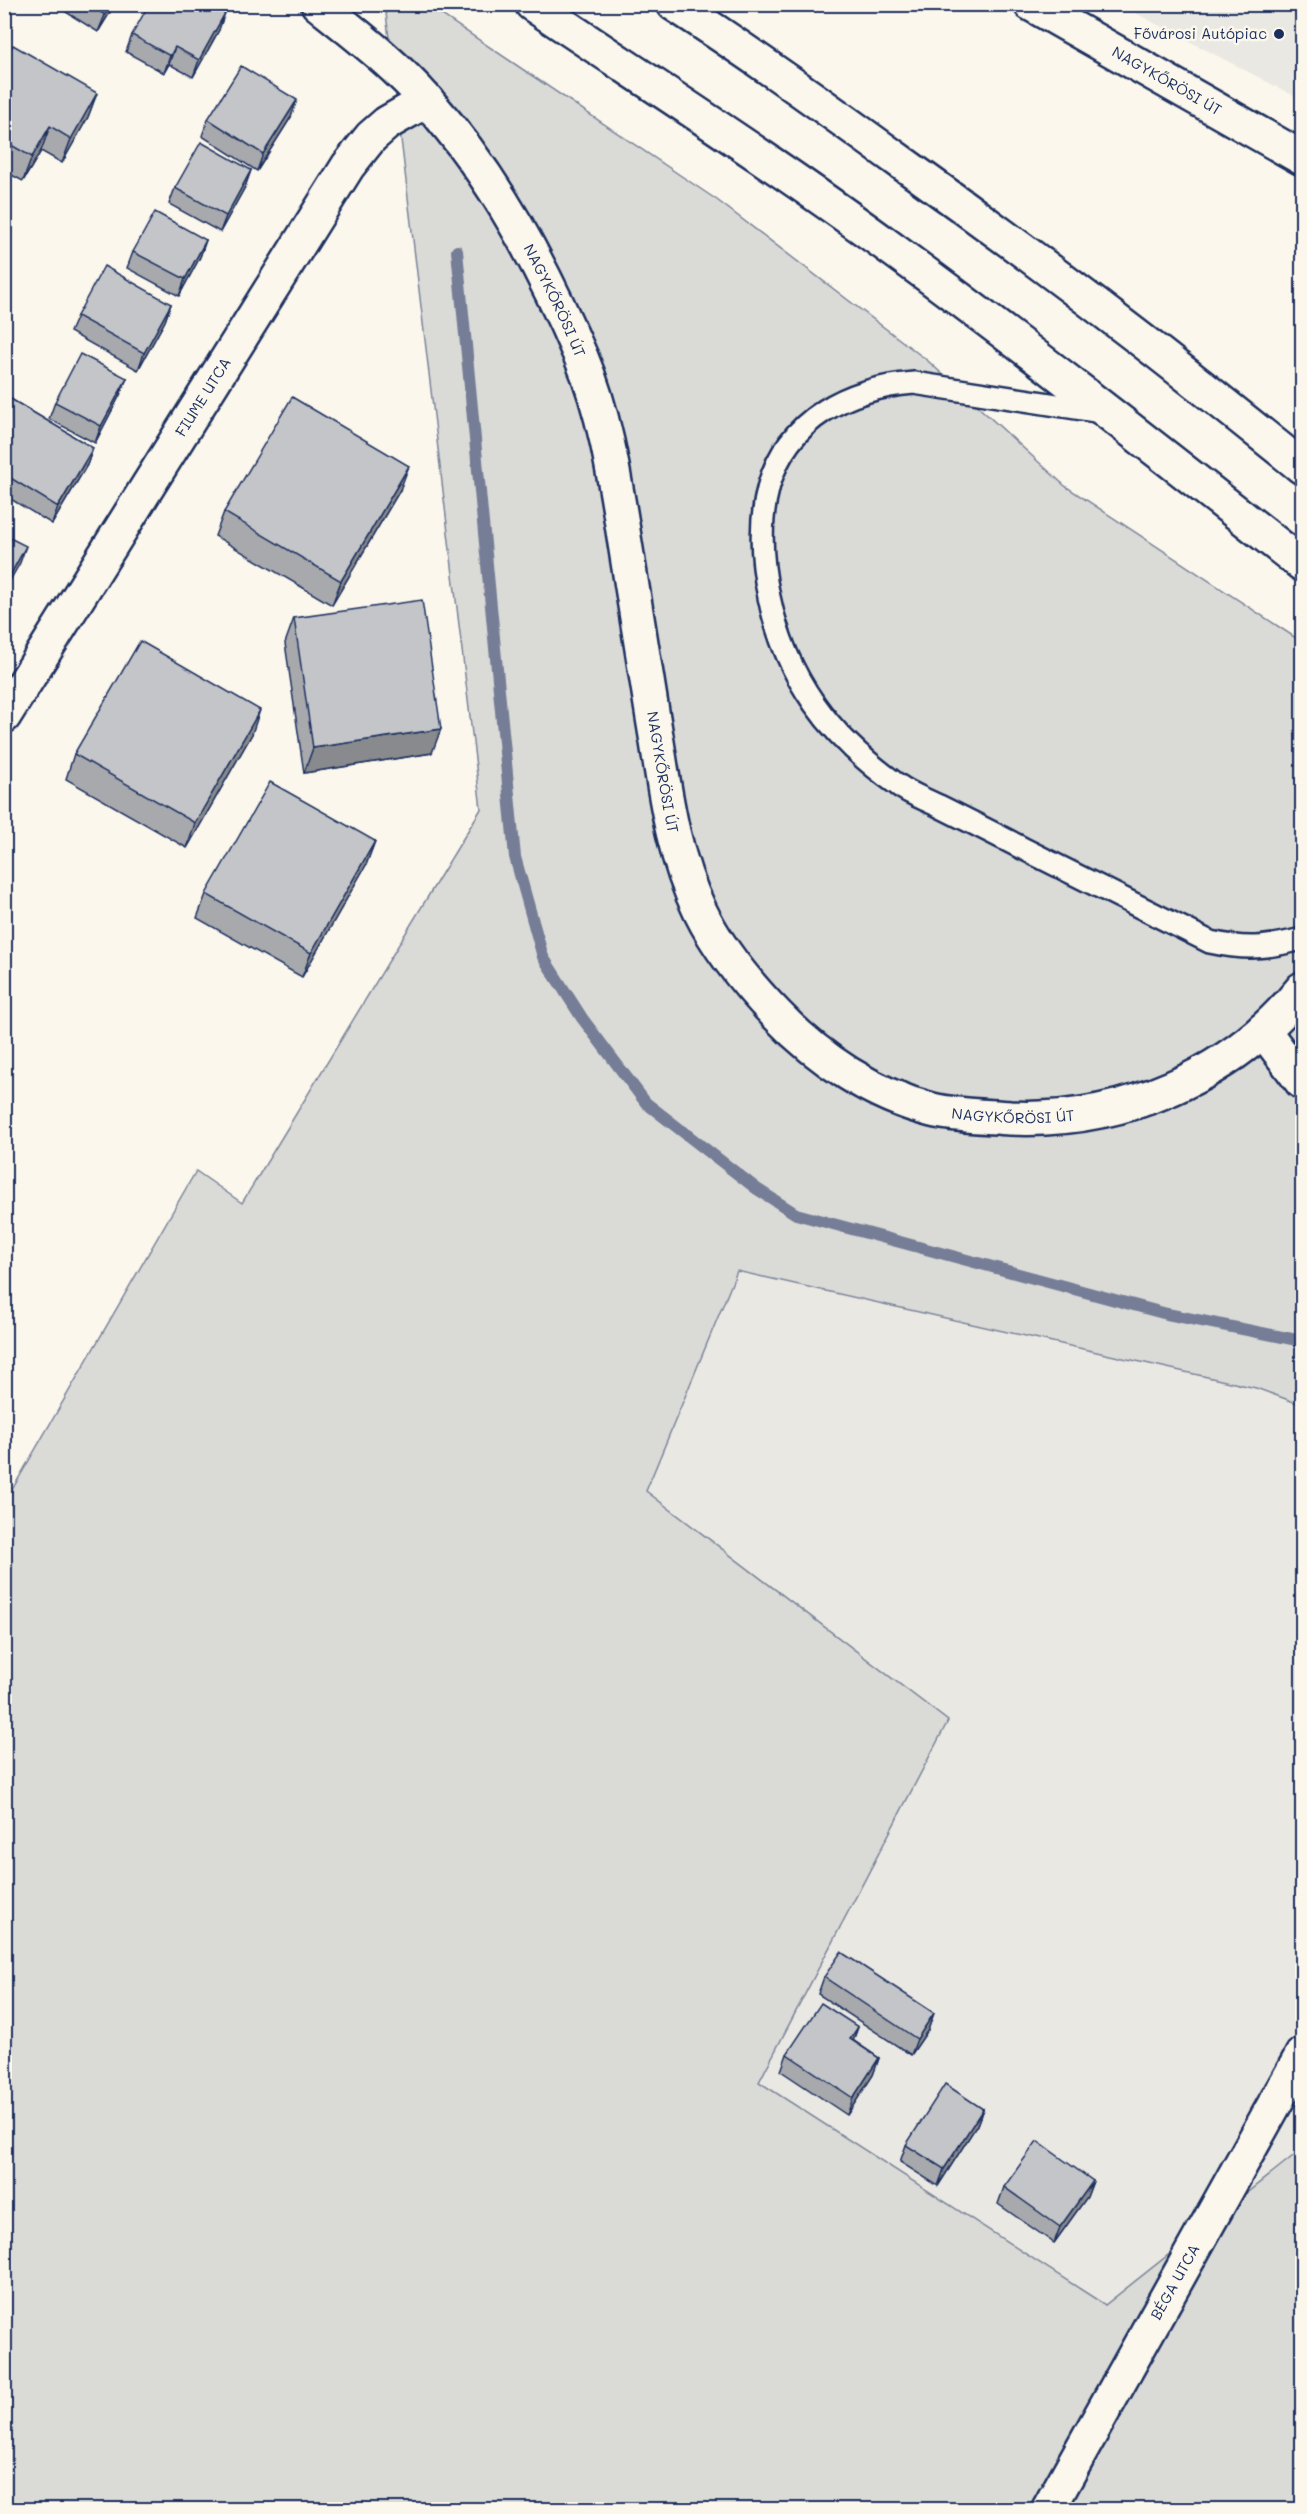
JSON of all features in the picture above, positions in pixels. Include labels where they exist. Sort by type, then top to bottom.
[{"type":"main road","name":"NAGYKŐRÖSI ÚT","points":[[318,4],[380,53],[427,100],[477,163],[501,200],[544,277],[583,361],[613,468],[670,822],[687,880],[711,932],[746,981],[805,1043],[825,1059],[877,1090],[933,1111],[1031,1119],[1065,1116],[1123,1105],[1152,1096],[1184,1084],[1211,1070],[1263,1030],[1302,989]]},
{"type":"main road","points":[[532,4],[895,251],[1111,414],[1302,564]]},
{"type":"main road","points":[[674,4],[749,53],[1001,233],[1227,405],[1302,467]]},
{"type":"main road","name":"NAGYKŐRÖSI ÚT","points":[[1031,4],[1302,158]]},
{"type":"main road","name":"FIUME UTCA","points":[[4,716],[348,166],[370,137],[387,123],[427,100]]},
{"type":"main road","points":[[1263,1030],[1302,1082]]},
{"type":"main road","name":"BÉGA UTCA","points":[[1048,2510],[1302,2055]]},
{"type":"lane","points":[[1111,414],[914,383],[885,385],[851,395],[818,414],[796,434],[775,465],[765,497],[762,536],[764,572],[772,615],[786,656],[809,700],[835,730],[899,786],[1210,942],[1241,949],[1273,946],[1302,939]]},
{"type":"shaded area","points":[[385,5],[427,5],[717,200],[928,361],[1065,486],[1302,642],[1302,1405],[1256,1388],[737,1271],[646,1491],[948,1721],[759,2082],[1105,2305],[1302,2149],[1302,2509],[5,2510],[5,1502],[196,1171],[242,1203],[481,809]]},
{"type":"shaded area","points":[[1120,5],[1302,5],[1302,100]]},
{"type":"shaded area","points":[[737,1271],[1256,1388],[1302,1405],[1302,2149],[1105,2305],[759,2082],[948,1721],[645,1491]]},
{"type":"building","points":[[87,4],[111,4],[105,15]]},
{"type":"building","points":[[149,4],[209,4],[225,13],[199,60],[175,47],[170,56],[132,35]]},
{"type":"building","points":[[13,45],[97,93],[71,139],[50,126],[32,157],[4,141],[4,60]]},
{"type":"building","points":[[241,66],[297,100],[263,154],[208,119]]},
{"type":"building","points":[[201,142],[251,170],[226,216],[175,188]]},
{"type":"building","points":[[155,212],[206,240],[185,279],[133,252]]},
{"type":"building","points":[[104,266],[171,304],[144,353],[77,316]]},
{"type":"building","points":[[80,354],[127,378],[101,426],[55,402]]},
{"type":"building","points":[[4,395],[93,448],[58,507],[4,474]]},
{"type":"building","points":[[292,397],[409,466],[341,581],[224,512]]},
{"type":"building","points":[[4,535],[26,546],[4,586]]},
{"type":"building","points":[[422,600],[441,729],[313,748],[294,618]]},
{"type":"building","points":[[140,641],[260,710],[195,823],[74,754]]},
{"type":"building","points":[[270,782],[375,841],[311,953],[206,894]]},
{"type":"building","points":[[841,1952],[934,2013],[917,2039],[824,1977]]},
{"type":"building","points":[[821,2003],[858,2027],[850,2039],[879,2058],[853,2098],[787,2054]]},
{"type":"building","points":[[945,2084],[983,2109],[944,2169],[906,2145]]},
{"type":"building","points":[[1037,2141],[1093,2181],[1060,2227],[1004,2187]]},
{"type":"waterway","points":[[457,251],[515,857],[543,957],[582,1018],[646,1103],[757,1189],[796,1214],[1167,1314],[1302,1341]]},
{"type":"place","name":"Fővárosi Autópiac","points":[[1279,34]]}]
